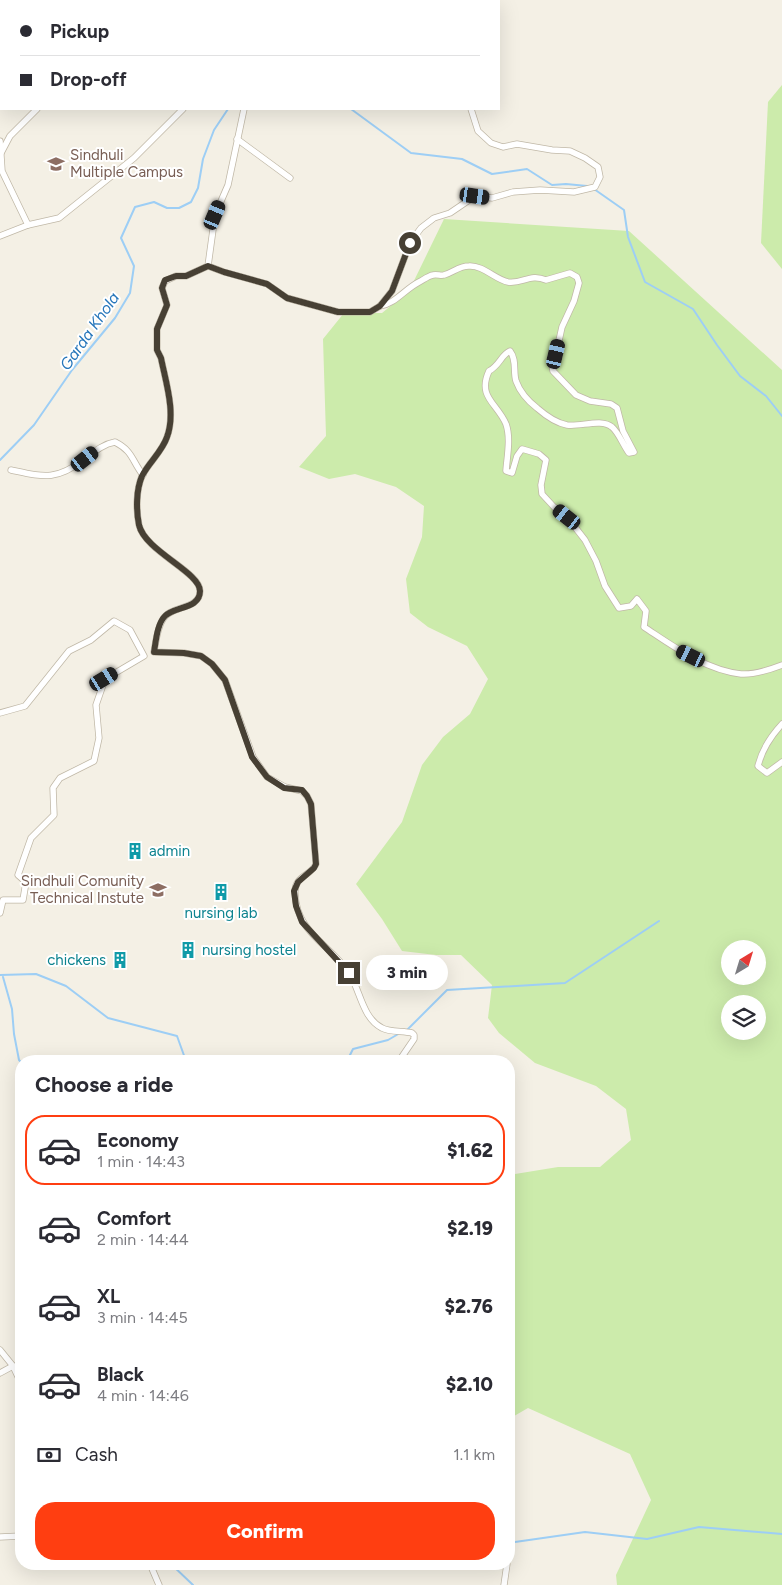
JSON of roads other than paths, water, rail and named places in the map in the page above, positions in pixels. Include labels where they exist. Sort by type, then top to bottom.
[{"type":"street","points":[[0,154],[10,136],[36,110]]},
{"type":"street","points":[[0,236],[28,225],[59,218],[134,158],[182,110]]},
{"type":"street","points":[[208,266],[215,215],[228,185],[244,110]]},
{"type":"street","points":[[154,652],[164,618],[171,611],[192,604],[198,599],[200,590],[198,584],[188,574],[149,542],[140,527],[137,508],[142,475],[156,458],[167,437],[171,412],[161,358],[157,350],[157,329],[167,305],[162,288],[165,280],[176,276],[186,276],[208,266],[267,284],[287,298],[338,312],[370,312],[380,306],[392,291],[410,243],[422,228],[434,218],[450,213],[475,196],[492,198],[513,192],[540,190],[574,192],[595,187],[600,177],[598,167],[585,158],[570,151],[517,144],[503,146],[491,143],[478,131],[471,110]]},
{"type":"street","points":[[237,139],[290,178]]},
{"type":"street","points":[[0,141],[2,171],[28,225]]},
{"type":"street","points":[[380,306],[388,305],[424,279],[433,275],[443,276],[460,266],[472,265],[494,274],[504,281],[514,283],[538,277],[546,280],[570,273],[577,277],[580,283],[562,327],[552,364],[553,371],[576,395],[590,402],[611,404],[617,408],[623,431],[634,452],[629,453],[612,427],[604,423],[582,426],[566,425],[549,418],[524,396],[516,381],[514,356],[510,351],[506,353],[498,366],[489,371],[484,386],[506,425],[508,444],[506,471],[512,473],[517,456],[522,449],[540,454],[546,460],[541,485],[542,494],[567,517],[585,540],[596,561],[605,586],[619,608],[632,606],[637,599],[646,611],[644,627],[677,649],[718,669],[742,674],[766,671],[782,665]]},
{"type":"street","points":[[11,470],[43,476],[56,475],[70,470],[98,449],[115,442],[128,450],[142,475]]},
{"type":"street","points":[[0,714],[25,706],[69,651],[91,640],[114,621],[130,630],[144,656]]},
{"type":"street","points":[[0,913],[3,900],[23,900],[26,882],[18,875],[31,838],[54,815],[53,788],[56,783],[60,778],[94,761],[99,738],[96,705],[104,679],[154,652],[184,653],[201,656],[212,664],[225,680],[252,757],[267,777],[284,788],[302,790],[307,796],[311,804],[316,864],[298,882],[294,891],[296,906],[302,922],[349,973],[369,1016],[382,1028],[412,1033],[414,1035],[414,1039],[403,1055]]},
{"type":"street","points":[[782,724],[771,736],[761,752],[758,766],[767,773],[782,762]]},
{"type":"street","points":[[0,1350],[15,1370]]},
{"type":"street","points":[[0,1373],[13,1366]]},
{"type":"street","points":[[0,1537],[15,1536]]},
{"type":"street","points":[[153,1570],[159,1585]]},
{"type":"street","points":[[504,1585],[506,1570]]},
{"type":"waterway","name":"Garda Khola","points":[[0,460],[34,425],[72,370],[115,318],[130,293],[134,266],[121,238],[135,207],[154,202],[167,208],[179,208],[191,202],[198,188],[203,159],[214,130],[227,110]]},
{"type":"waterway","points":[[352,110],[411,153],[462,159],[492,174],[527,169],[552,185],[587,186]]},
{"type":"waterway","points":[[594,189],[624,210],[628,237],[645,282],[693,309],[740,376],[766,396],[782,416]]},
{"type":"waterway","points":[[407,1030],[447,990],[565,983],[659,921]]},
{"type":"waterway","points":[[0,975],[36,974],[66,986],[108,1018],[177,1036],[184,1055]]},
{"type":"waterway","points":[[3,977],[12,1009],[18,1055]]},
{"type":"waterway","points":[[350,1055],[353,1049],[388,1040],[400,1033]]},
{"type":"waterway","points":[[515,1542],[585,1532],[647,1539],[699,1527],[782,1534]]},
{"type":"waterway","points":[[177,1570],[193,1585]]},
{"type":"place","name":"Sindhuli Multiple Campus","points":[[56,164]]},
{"type":"place","name":"admin","points":[[135,851]]},
{"type":"place","name":"Sindhuli Comunity Technical Instute","points":[[158,890]]},
{"type":"place","name":"nursing lab","points":[[221,892]]},
{"type":"place","name":"nursing hostel","points":[[188,950]]},
{"type":"place","name":"chickens","points":[[120,960]]}]
